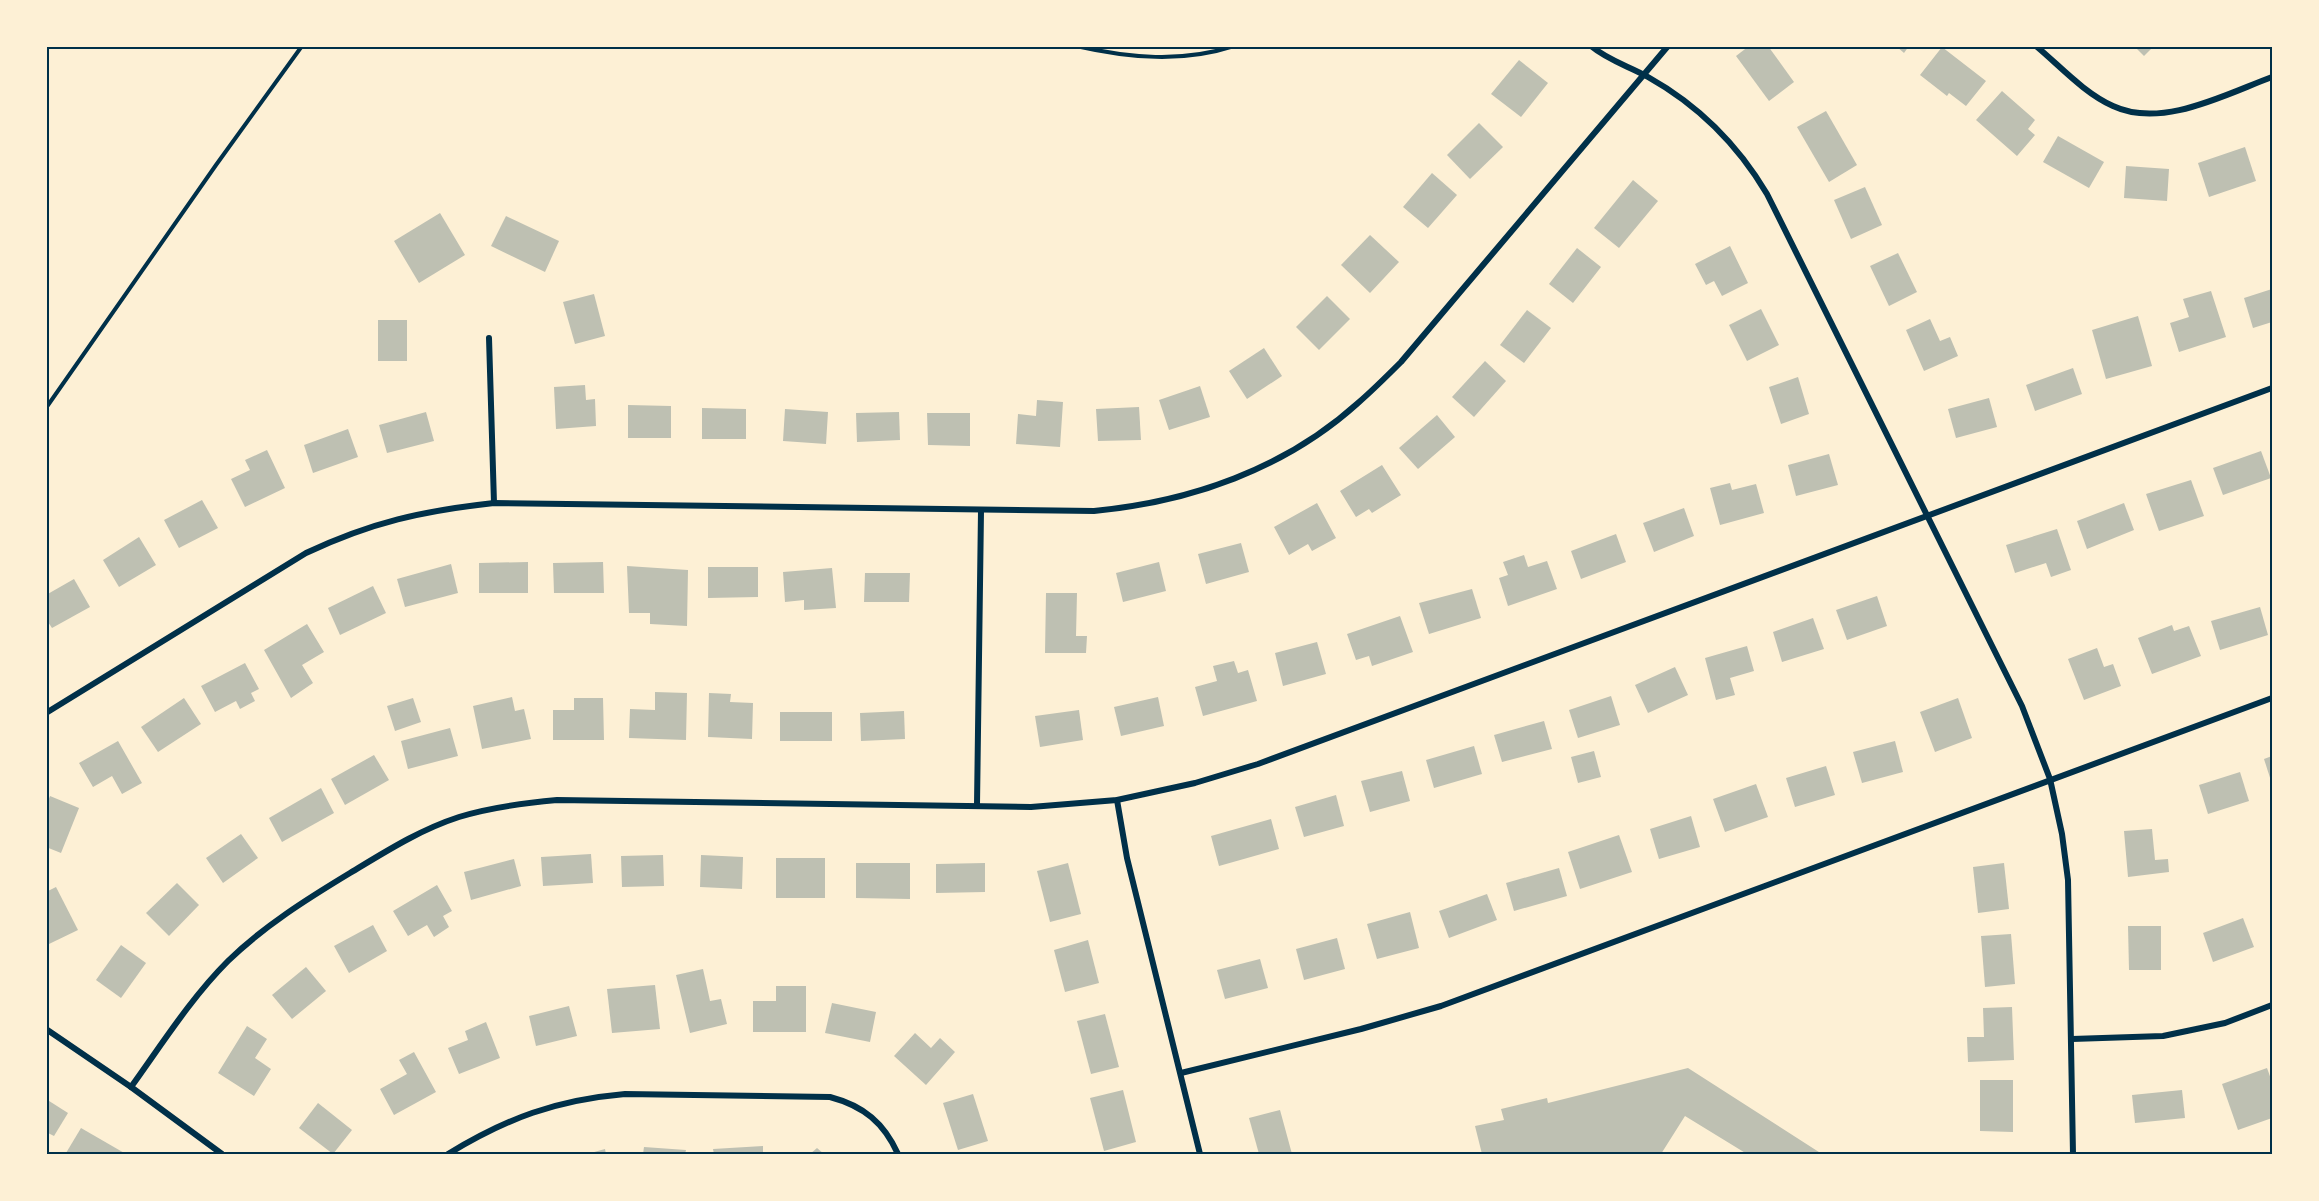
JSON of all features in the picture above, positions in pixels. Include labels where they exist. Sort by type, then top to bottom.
[{"type":"street","points":[[1592,46],[1611,61],[1645,75],[1676,93],[1712,123],[1753,171],[1767,194],[2022,705],[2050,779],[2062,834],[2068,880],[2073,1155]]},
{"type":"street","points":[[46,713],[306,553],[347,534],[388,520],[442,508],[494,503],[1094,511],[1155,503],[1196,493],[1235,479],[1310,440],[1357,405],[1401,362],[1668,46]]},
{"type":"street","points":[[2036,46],[2093,94],[2110,105],[2138,114],[2155,115],[2173,112],[2272,77]]},
{"type":"street","points":[[489,338],[494,503]]},
{"type":"street","points":[[131,1087],[202,989],[228,961],[260,933],[305,900],[395,845],[424,830],[458,817],[513,804],[557,800],[1030,807],[1117,800],[1195,783],[1258,764],[2272,388]]},
{"type":"street","points":[[978,805],[981,511]]},
{"type":"street","points":[[1181,1073],[1361,1029],[1441,1006],[2272,698]]},
{"type":"street","points":[[1117,800],[1127,858],[1200,1155]]},
{"type":"street","points":[[2072,1039],[2172,1035],[2225,1023],[2272,1005]]},
{"type":"street","points":[[46,1029],[131,1087],[222,1155]]},
{"type":"street","points":[[448,1155],[497,1127],[532,1112],[559,1103],[625,1094],[830,1097],[847,1101],[876,1119],[890,1137],[898,1155]]},
{"type":"path","points":[[46,408],[302,46]]},
{"type":"path","points":[[1076,46],[1141,58],[1186,56],[1220,51],[1234,46]]},
{"type":"building","points":[[1749,46],[1768,46],[1794,82],[1769,101],[1736,56]]},
{"type":"building","points":[[1896,46],[1909,46],[1904,53]]},
{"type":"building","points":[[2134,46],[2154,46],[2144,56]]},
{"type":"building","points":[[1942,47],[1986,81],[1966,106],[1949,93],[1947,96],[1920,75]]},
{"type":"building","points":[[1519,60],[1548,83],[1521,117],[1491,94]]},
{"type":"building","points":[[2002,91],[2035,120],[2028,129],[2035,135],[2017,156],[1976,120]]},
{"type":"building","points":[[1826,111],[1857,165],[1829,182],[1797,127]]},
{"type":"building","points":[[1479,123],[1503,147],[1470,179],[1447,155]]},
{"type":"building","points":[[2058,136],[2104,162],[2089,188],[2043,162]]},
{"type":"building","points":[[2245,147],[2256,181],[2209,197],[2198,163]]},
{"type":"building","points":[[2126,166],[2169,169],[2167,201],[2124,198]]},
{"type":"building","points":[[1432,173],[1457,195],[1428,228],[1403,207]]},
{"type":"building","points":[[1633,180],[1658,201],[1619,248],[1594,228]]},
{"type":"building","points":[[1865,187],[1882,225],[1851,239],[1834,200]]},
{"type":"building","points":[[440,213],[465,255],[419,283],[394,241]]},
{"type":"building","points":[[506,216],[559,241],[545,272],[491,246]]},
{"type":"building","points":[[1370,235],[1399,262],[1370,293],[1341,265]]},
{"type":"building","points":[[1730,246],[1748,283],[1722,296],[1714,281],[1706,285],[1695,264]]},
{"type":"building","points":[[1577,248],[1601,267],[1573,303],[1549,284]]},
{"type":"building","points":[[1898,253],[1917,292],[1889,306],[1870,266]]},
{"type":"building","points":[[2272,289],[2272,322],[2253,328],[2244,298]]},
{"type":"building","points":[[2211,291],[2226,337],[2179,352],[2170,323],[2189,317],[2183,299]]},
{"type":"building","points":[[594,294],[605,336],[575,344],[563,302]]},
{"type":"building","points":[[1327,296],[1350,319],[1319,350],[1296,327]]},
{"type":"building","points":[[1761,309],[1779,345],[1747,361],[1729,325]]},
{"type":"building","points":[[1527,310],[1551,328],[1524,363],[1500,345]]},
{"type":"building","points":[[2138,316],[2152,366],[2106,379],[2092,330]]},
{"type":"building","points":[[1930,319],[1940,341],[1950,337],[1958,356],[1924,371],[1906,330]]},
{"type":"building","points":[[378,320],[407,320],[407,361],[378,361]]},
{"type":"building","points":[[1264,348],[1282,376],[1247,399],[1229,371]]},
{"type":"building","points":[[1485,361],[1506,381],[1474,417],[1452,397]]},
{"type":"building","points":[[2073,368],[2082,394],[2035,411],[2026,385]]},
{"type":"building","points":[[1798,377],[1809,414],[1781,424],[1769,387]]},
{"type":"building","points":[[585,385],[586,400],[595,399],[596,426],[556,429],[554,387]]},
{"type":"building","points":[[1200,386],[1210,417],[1169,430],[1159,400]]},
{"type":"building","points":[[1989,398],[1997,427],[1956,438],[1948,409]]},
{"type":"building","points":[[1037,400],[1063,402],[1060,447],[1016,444],[1018,414],[1036,416]]},
{"type":"building","points":[[628,405],[671,406],[671,438],[628,438]]},
{"type":"building","points":[[1139,407],[1141,440],[1098,441],[1096,409]]},
{"type":"building","points":[[702,408],[746,409],[746,439],[702,439]]},
{"type":"building","points":[[785,409],[828,412],[826,444],[783,441]]},
{"type":"building","points":[[426,412],[434,441],[387,453],[379,425]]},
{"type":"building","points":[[899,412],[900,440],[857,442],[856,413]]},
{"type":"building","points":[[927,413],[970,413],[970,446],[928,445]]},
{"type":"building","points":[[1437,415],[1455,437],[1418,469],[1399,448]]},
{"type":"building","points":[[348,429],[358,457],[313,473],[304,445]]},
{"type":"building","points":[[267,450],[285,488],[245,507],[231,479],[250,470],[245,460]]},
{"type":"building","points":[[2261,451],[2271,478],[2223,495],[2213,468]]},
{"type":"building","points":[[1829,454],[1838,485],[1796,496],[1788,465]]},
{"type":"building","points":[[1382,465],[1401,495],[1372,513],[1369,509],[1356,517],[1340,491]]},
{"type":"building","points":[[2191,480],[2204,516],[2159,531],[2146,494]]},
{"type":"building","points":[[1730,483],[1732,490],[1756,484],[1764,513],[1720,525],[1710,488]]},
{"type":"building","points":[[202,500],[218,528],[179,548],[164,520]]},
{"type":"building","points":[[1317,503],[1336,538],[1312,551],[1308,544],[1289,555],[1274,527]]},
{"type":"building","points":[[2124,503],[2134,530],[2087,549],[2077,521]]},
{"type":"building","points":[[1684,508],[1694,536],[1654,552],[1643,523]]},
{"type":"building","points":[[2057,529],[2071,570],[2051,577],[2046,563],[2015,573],[2006,545]]},
{"type":"building","points":[[1616,534],[1626,562],[1581,579],[1571,551]]},
{"type":"building","points":[[139,537],[156,565],[119,587],[103,560]]},
{"type":"building","points":[[1241,543],[1249,572],[1206,584],[1198,554]]},
{"type":"building","points":[[1524,555],[1528,567],[1547,561],[1557,589],[1508,606],[1499,578],[1508,575],[1503,562]]},
{"type":"building","points":[[528,562],[528,593],[479,593],[479,563]]},
{"type":"building","points":[[603,562],[604,593],[554,593],[553,563]]},
{"type":"building","points":[[1159,562],[1166,591],[1123,602],[1116,573]]},
{"type":"building","points":[[451,564],[458,593],[405,607],[397,579]]},
{"type":"building","points":[[627,566],[688,570],[687,626],[650,624],[650,613],[629,613]]},
{"type":"building","points":[[708,567],[758,567],[758,597],[708,598]]},
{"type":"building","points":[[832,568],[836,608],[804,610],[804,600],[785,602],[783,572]]},
{"type":"building","points":[[865,573],[910,573],[909,602],[864,602]]},
{"type":"building","points":[[74,579],[90,607],[52,628],[46,619],[46,595]]},
{"type":"building","points":[[373,586],[386,613],[340,635],[328,608]]},
{"type":"building","points":[[1472,589],[1481,618],[1429,634],[1419,603]]},
{"type":"building","points":[[1046,593],[1077,593],[1076,636],[1087,636],[1086,653],[1045,653]]},
{"type":"building","points":[[1877,596],[1887,626],[1847,640],[1836,610]]},
{"type":"building","points":[[2260,607],[2268,635],[2220,650],[2211,621]]},
{"type":"building","points":[[1400,616],[1413,652],[1372,666],[1369,656],[1356,660],[1347,634]]},
{"type":"building","points":[[1813,618],[1824,649],[1782,662],[1773,632]]},
{"type":"building","points":[[307,624],[324,652],[302,665],[313,683],[291,698],[264,650]]},
{"type":"building","points":[[2172,625],[2174,631],[2189,626],[2201,656],[2152,674],[2138,638]]},
{"type":"building","points":[[1317,642],[1326,674],[1283,686],[1275,653]]},
{"type":"building","points":[[1747,646],[1754,671],[1730,678],[1735,695],[1716,700],[1705,658]]},
{"type":"building","points":[[2097,648],[2104,667],[2113,664],[2121,686],[2084,700],[2068,659]]},
{"type":"building","points":[[1234,661],[1238,673],[1248,670],[1257,701],[1203,716],[1195,687],[1217,681],[1213,666]]},
{"type":"building","points":[[245,663],[259,689],[251,693],[255,701],[240,709],[236,701],[215,712],[201,686]]},
{"type":"building","points":[[1675,667],[1688,695],[1648,713],[1635,685]]},
{"type":"building","points":[[655,692],[687,693],[686,740],[629,738],[630,709],[655,710]]},
{"type":"building","points":[[709,693],[731,694],[730,702],[753,703],[752,739],[708,737]]},
{"type":"building","points":[[1611,696],[1620,725],[1578,738],[1569,710]]},
{"type":"building","points":[[512,697],[515,711],[524,709],[531,739],[482,749],[473,706]]},
{"type":"building","points":[[1158,697],[1164,726],[1121,736],[1114,707]]},
{"type":"building","points":[[184,698],[201,724],[158,752],[141,727]]},
{"type":"building","points":[[413,698],[421,722],[395,731],[387,706]]},
{"type":"building","points":[[574,698],[603,698],[604,740],[553,740],[553,710],[574,710]]},
{"type":"building","points":[[1958,698],[1972,738],[1935,752],[1920,712]]},
{"type":"building","points":[[1079,710],[1083,740],[1040,747],[1035,716]]},
{"type":"building","points":[[904,711],[905,739],[861,741],[860,713]]},
{"type":"building","points":[[780,712],[832,712],[832,741],[780,741]]},
{"type":"building","points":[[1544,721],[1552,749],[1502,762],[1494,735]]},
{"type":"building","points":[[450,728],[458,756],[408,769],[401,741]]},
{"type":"building","points":[[118,741],[142,783],[122,794],[112,776],[93,787],[79,763]]},
{"type":"building","points":[[1895,741],[1903,772],[1862,783],[1853,752]]},
{"type":"building","points":[[1474,746],[1482,774],[1434,788],[1426,760]]},
{"type":"building","points":[[1594,751],[1601,777],[1578,783],[1571,757]]},
{"type":"building","points":[[374,755],[389,780],[345,805],[331,779]]},
{"type":"building","points":[[2272,756],[2272,784],[2264,759]]},
{"type":"building","points":[[1826,766],[1835,795],[1795,807],[1786,778]]},
{"type":"building","points":[[1402,771],[1410,801],[1370,812],[1361,781]]},
{"type":"building","points":[[2240,772],[2249,801],[2208,814],[2199,785]]},
{"type":"building","points":[[1756,784],[1768,817],[1725,832],[1713,799]]},
{"type":"building","points":[[321,788],[334,813],[282,842],[269,818]]},
{"type":"building","points":[[1336,795],[1344,826],[1304,837],[1295,807]]},
{"type":"building","points":[[50,796],[79,808],[61,853],[46,847],[46,806]]},
{"type":"building","points":[[1691,816],[1700,847],[1659,859],[1650,829]]},
{"type":"building","points":[[1271,819],[1279,849],[1219,866],[1211,836]]},
{"type":"building","points":[[2152,829],[2155,860],[2168,859],[2169,872],[2128,877],[2124,831]]},
{"type":"building","points":[[241,834],[258,858],[223,883],[206,858]]},
{"type":"building","points":[[1619,835],[1632,872],[1580,889],[1568,852]]},
{"type":"building","points":[[591,854],[593,883],[543,886],[541,857]]},
{"type":"building","points":[[663,855],[664,886],[622,887],[621,856]]},
{"type":"building","points":[[701,855],[743,857],[742,889],[700,887]]},
{"type":"building","points":[[776,858],[825,858],[825,898],[776,898]]},
{"type":"building","points":[[514,859],[521,886],[471,900],[464,872]]},
{"type":"building","points":[[856,863],[910,863],[910,899],[856,898]]},
{"type":"building","points":[[985,863],[985,892],[936,893],[936,864]]},
{"type":"building","points":[[1068,863],[1081,914],[1050,922],[1037,871]]},
{"type":"building","points":[[2004,863],[2009,909],[1978,913],[1973,867]]},
{"type":"building","points":[[1559,868],[1567,896],[1514,911],[1506,883]]},
{"type":"building","points":[[177,883],[199,905],[169,936],[146,913]]},
{"type":"building","points":[[437,885],[452,911],[443,916],[449,927],[434,937],[427,925],[408,936],[393,911]]},
{"type":"building","points":[[56,887],[78,930],[49,944],[46,939],[46,892]]},
{"type":"building","points":[[1487,894],[1497,920],[1449,938],[1439,911]]},
{"type":"building","points":[[1410,912],[1419,948],[1377,959],[1367,924]]},
{"type":"building","points":[[2243,918],[2254,947],[2213,962],[2203,933]]},
{"type":"building","points":[[373,925],[387,951],[349,973],[334,946]]},
{"type":"building","points":[[2128,926],[2161,926],[2161,970],[2129,970]]},
{"type":"building","points":[[2011,934],[2015,984],[1985,987],[1981,936]]},
{"type":"building","points":[[1337,938],[1345,969],[1304,980],[1296,949]]},
{"type":"building","points":[[1088,940],[1099,983],[1065,992],[1054,950]]},
{"type":"building","points":[[121,945],[146,963],[121,998],[96,980]]},
{"type":"building","points":[[1260,959],[1268,988],[1225,999],[1217,970]]},
{"type":"building","points":[[306,967],[326,991],[292,1019],[272,995]]},
{"type":"building","points":[[703,969],[710,1001],[721,999],[727,1024],[690,1033],[676,975]]},
{"type":"building","points":[[655,985],[660,1029],[612,1033],[607,989]]},
{"type":"building","points":[[776,986],[806,986],[806,1032],[753,1032],[753,1001],[776,1001]]},
{"type":"building","points":[[832,1003],[876,1012],[870,1042],[825,1033]]},
{"type":"building","points":[[569,1006],[577,1036],[536,1046],[529,1016]]},
{"type":"building","points":[[2012,1007],[2014,1060],[1968,1062],[1967,1037],[1984,1037],[1983,1008]]},
{"type":"building","points":[[1105,1014],[1119,1067],[1091,1074],[1077,1021]]},
{"type":"building","points":[[486,1022],[500,1058],[459,1074],[448,1048],[468,1040],[465,1031]]},
{"type":"building","points":[[247,1026],[267,1039],[255,1058],[271,1069],[254,1096],[218,1073]]},
{"type":"building","points":[[915,1033],[931,1048],[940,1038],[955,1052],[926,1085],[894,1056]]},
{"type":"building","points":[[414,1052],[436,1092],[394,1115],[380,1089],[407,1074],[399,1060]]},
{"type":"building","points":[[1688,1068],[1822,1154],[1747,1154],[1685,1116],[1661,1154],[1482,1154],[1475,1126],[1504,1120],[1501,1109],[1547,1098],[1548,1103]]},
{"type":"building","points":[[2267,1068],[2272,1082],[2272,1118],[2238,1130],[2222,1084]]},
{"type":"building","points":[[1980,1080],[2013,1080],[2013,1132],[1980,1131]]},
{"type":"building","points":[[1123,1090],[1136,1142],[1104,1151],[1090,1098]]},
{"type":"building","points":[[2182,1090],[2185,1118],[2135,1123],[2132,1095]]},
{"type":"building","points":[[973,1094],[988,1141],[958,1150],[943,1103]]},
{"type":"building","points":[[46,1099],[68,1113],[54,1136],[46,1132]]},
{"type":"building","points":[[318,1103],[352,1130],[333,1154],[299,1128]]},
{"type":"building","points":[[1280,1110],[1292,1154],[1259,1154],[1249,1118]]},
{"type":"building","points":[[81,1128],[126,1154],[66,1153]]},
{"type":"building","points":[[763,1146],[763,1154],[714,1154],[713,1149]]},
{"type":"building","points":[[644,1147],[686,1150],[685,1154],[643,1154]]},
{"type":"building","points":[[817,1148],[824,1154],[810,1154]]},
{"type":"building","points":[[605,1149],[606,1154],[587,1154]]}]
